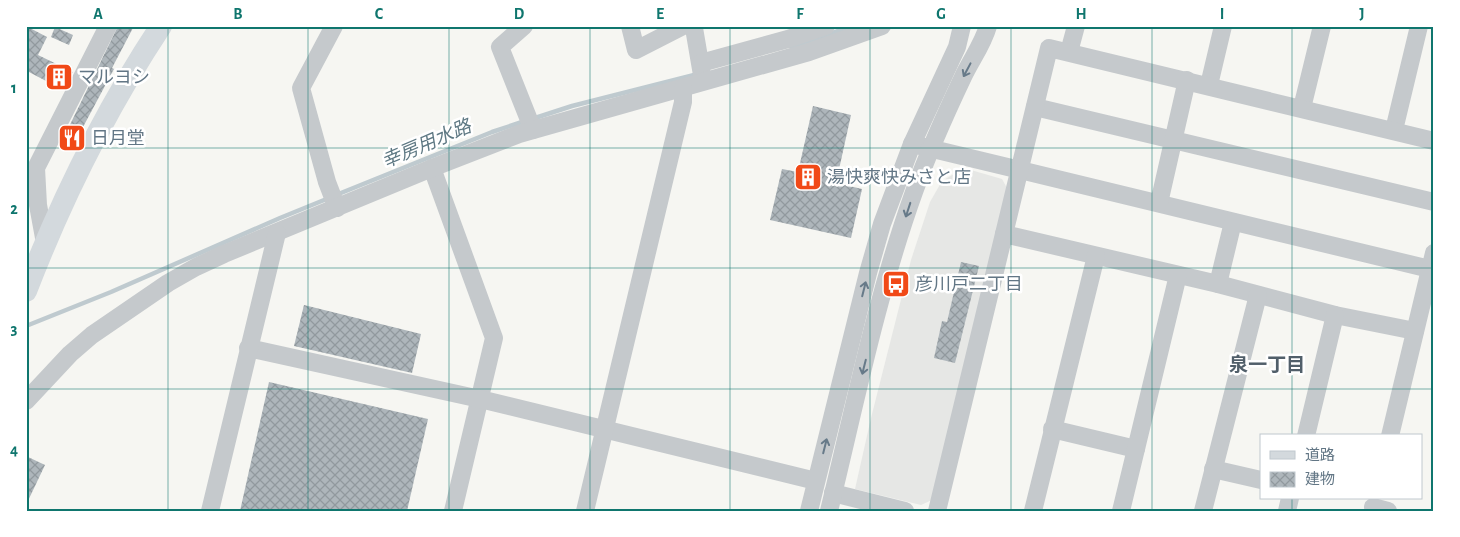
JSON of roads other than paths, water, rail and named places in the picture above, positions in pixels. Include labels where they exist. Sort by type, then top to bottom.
[{"type":"main road","points":[[26,291],[79,167],[114,103],[161,26]]},
{"type":"street","points":[[45,243],[31,170],[36,168],[108,26]]},
{"type":"street","points":[[334,26],[301,88],[330,191],[337,208]]},
{"type":"street","points":[[524,26],[500,47],[530,124]]},
{"type":"street","points":[[630,26],[636,50],[683,26]]},
{"type":"street","points":[[690,26],[694,28],[704,82]]},
{"type":"street","points":[[701,63],[788,39],[826,26]]},
{"type":"street","points":[[26,401],[70,354],[92,335],[168,283],[196,267],[432,168],[530,124],[683,88],[809,52],[882,26]]},
{"type":"street","points":[[809,511],[882,224],[912,144],[957,47],[962,26]]},
{"type":"street","points":[[829,511],[895,250],[931,148],[988,26]]},
{"type":"street","points":[[1069,52],[1076,26]]},
{"type":"street","points":[[1209,85],[1223,26]]},
{"type":"street","points":[[1302,108],[1322,26]]},
{"type":"street","points":[[1394,130],[1419,26]]},
{"type":"street","points":[[937,511],[1049,48],[1209,85],[1434,141]]},
{"type":"street","points":[[1159,203],[1187,80]]},
{"type":"street","points":[[585,511],[683,102],[683,88]]},
{"type":"street","points":[[1035,107],[1434,202]]},
{"type":"street","points":[[912,144],[1233,222],[1432,264],[1390,434]]},
{"type":"street","points":[[432,168],[494,338],[453,511]]},
{"type":"street","points":[[1218,284],[1233,222]]},
{"type":"street","points":[[210,511],[277,233]]},
{"type":"street","points":[[1004,234],[1218,284],[1335,315],[1415,332]]},
{"type":"street","points":[[1033,511],[1096,256]]},
{"type":"street","points":[[1122,511],[1178,275]]},
{"type":"street","points":[[1204,511],[1258,295]]},
{"type":"street","points":[[1306,434],[1335,315]]},
{"type":"street","points":[[248,348],[480,399],[816,481]]},
{"type":"street","points":[[1052,429],[1136,449]]},
{"type":"street","points":[[1213,469],[1260,480]]},
{"type":"street","points":[[833,493],[905,511]]},
{"type":"waterway","name":"幸房用水路","points":[[792,48],[851,26]]},
{"type":"waterway","name":"幸房用水路","points":[[532,119],[572,106],[698,74]]},
{"type":"waterway","name":"幸房用水路","points":[[336,195],[492,132],[525,121]]},
{"type":"waterway","name":"幸房用水路","points":[[26,326],[111,292],[329,198]]},
{"type":"place","name":"マルヨシ","points":[[59,77]]},
{"type":"place","name":"日月堂","points":[[72,138]]},
{"type":"place","name":"湯快爽快みさと店","points":[[808,177]]},
{"type":"place","name":"彦川戸二丁目","points":[[896,284]]},
{"type":"district","name":"泉一丁目","points":[[1267,364]]}]
